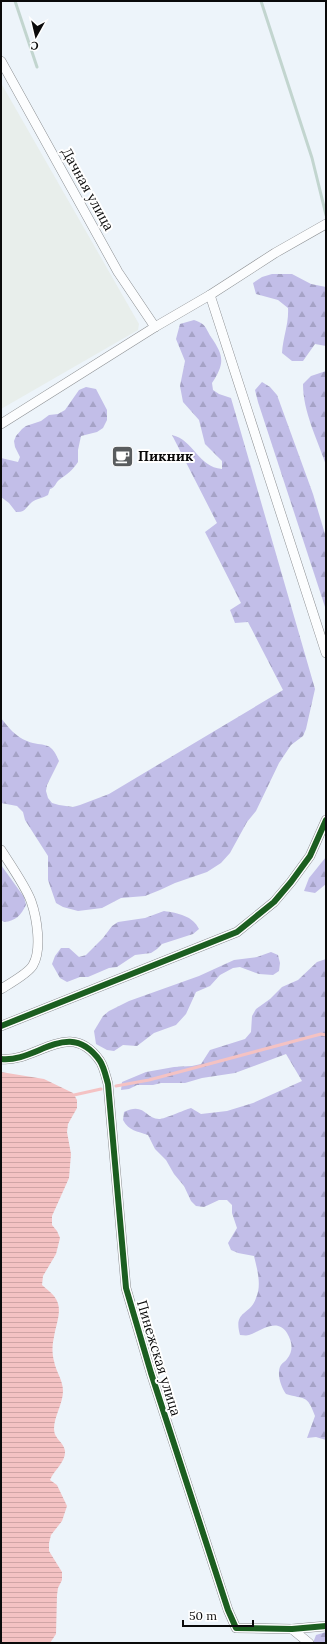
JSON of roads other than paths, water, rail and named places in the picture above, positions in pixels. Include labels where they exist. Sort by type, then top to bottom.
[{"type":"street","name":"Дачная улица","points":[[1,61],[118,272],[155,327]]},
{"type":"street","points":[[1,424],[155,327],[210,295],[275,253],[326,224]]},
{"type":"street","points":[[210,295],[326,653]]},
{"type":"street","points":[[1,1026],[237,932],[274,902],[291,882],[310,856],[326,820]]},
{"type":"street","points":[[1,850],[31,901],[37,930],[38,953],[33,966],[1,989]]},
{"type":"street","name":"Пинежская улица","points":[[1,1059],[9,1060],[50,1045],[68,1041],[84,1045],[100,1061],[108,1084],[126,1288],[151,1374],[217,1578],[236,1628],[292,1630]]},
{"type":"street","points":[[292,1630],[326,1626]]},
{"type":"street","points":[[292,1630],[308,1643]]},
{"type":"waterway","points":[[116,1086],[149,1080],[321,1034],[326,1035]]},
{"type":"waterway","points":[[74,1095],[101,1089]]},
{"type":"railway","points":[[15,1],[37,67]]},
{"type":"railway","points":[[261,1],[312,158],[326,215]]},
{"type":"place","name":"Пикник","points":[[123,456]]}]
